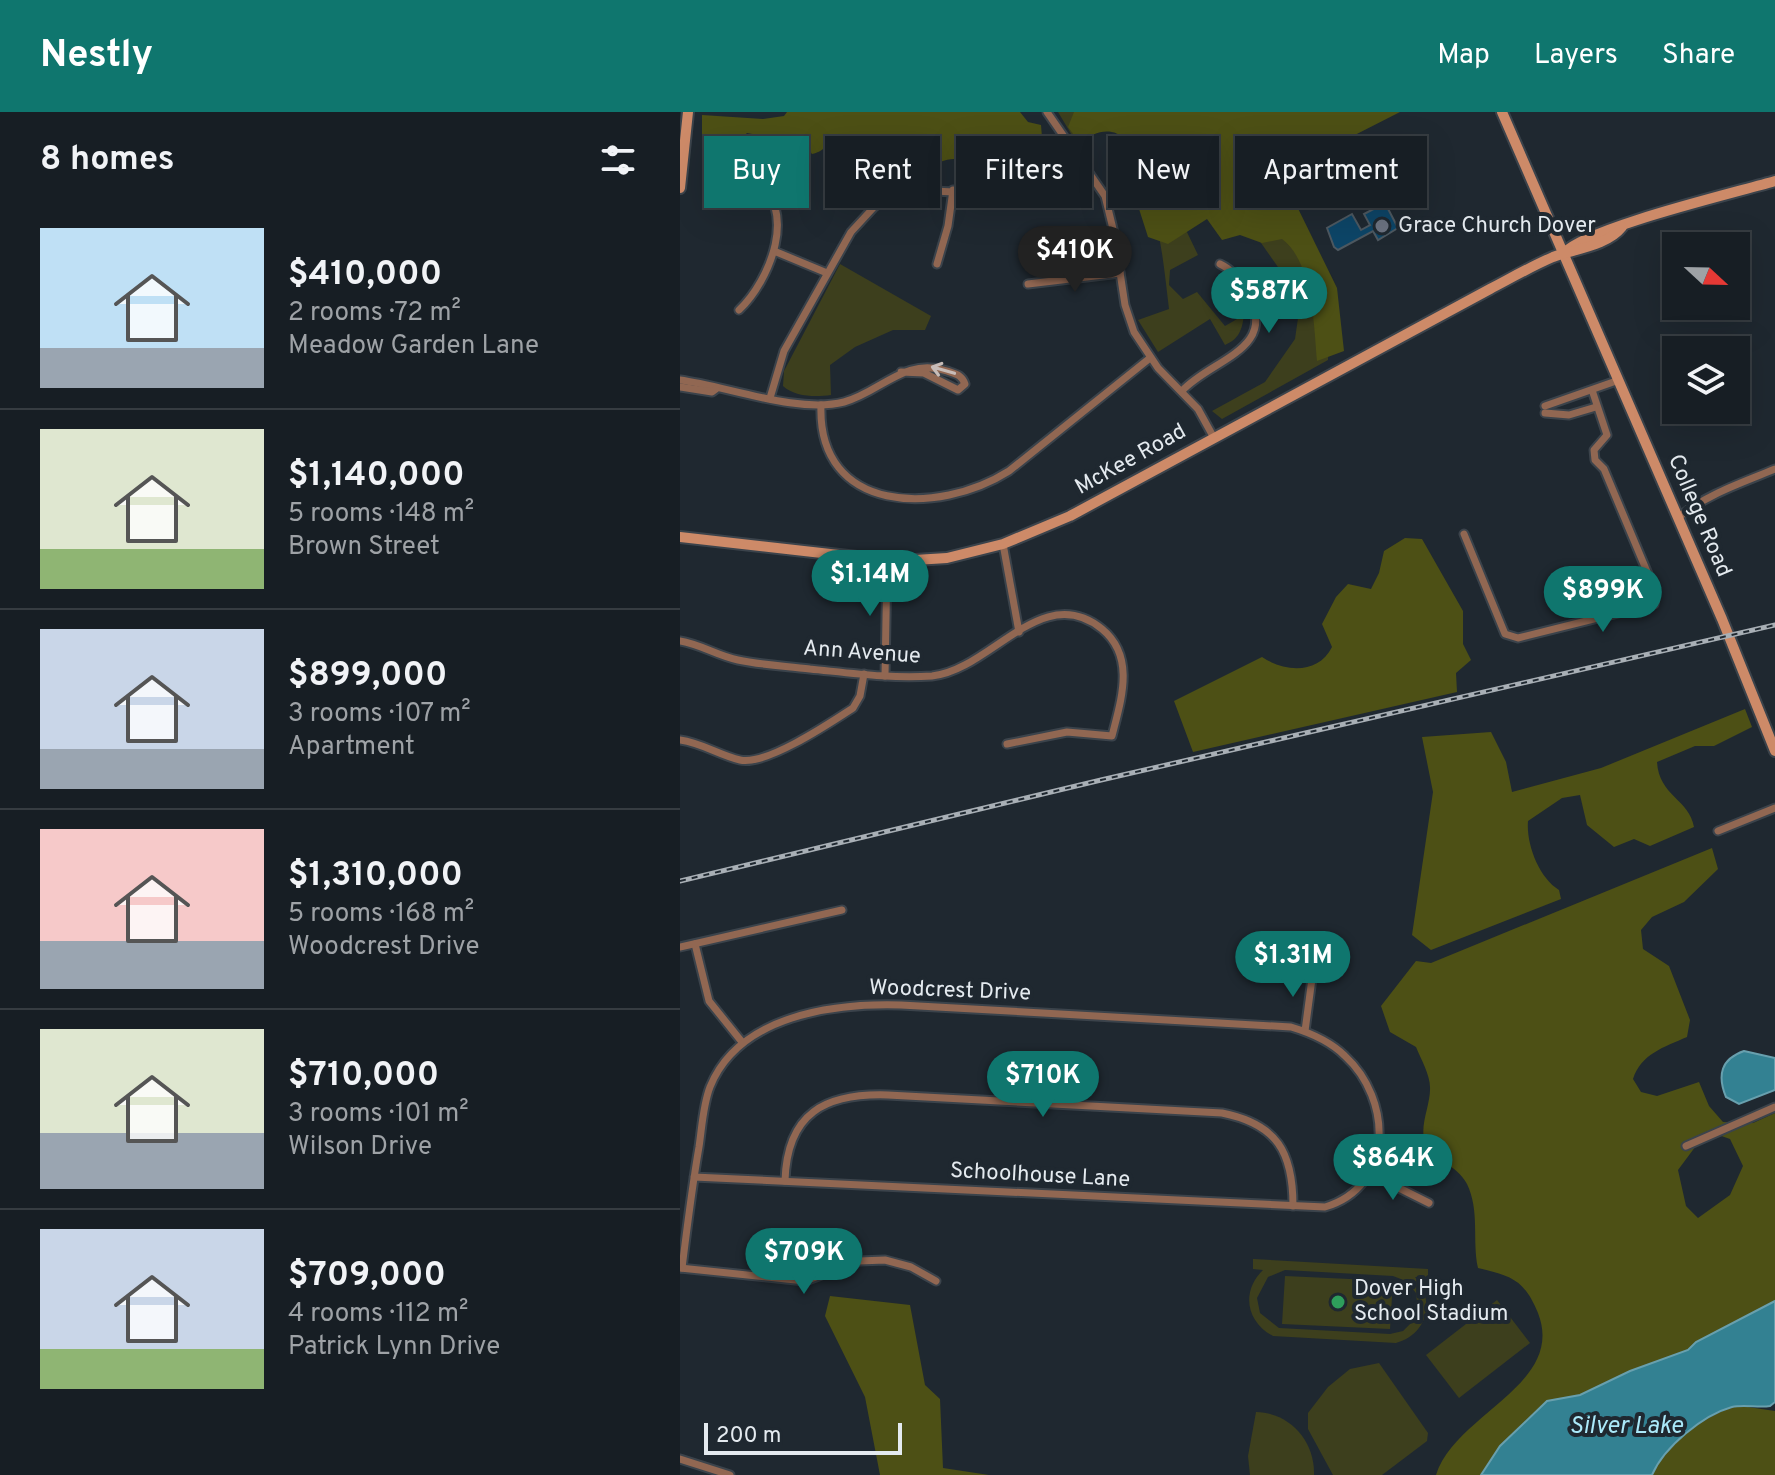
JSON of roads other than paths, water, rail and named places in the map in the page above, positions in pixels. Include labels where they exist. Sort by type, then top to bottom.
[{"type":"main road","points":[[680,188],[688,112]]},
{"type":"main road","name":"College Road","points":[[1502,112],[1679,517],[1775,751]]},
{"type":"main road","name":"McKee Road","points":[[680,537],[887,560],[947,558],[1003,544],[1070,516],[1490,289],[1564,253],[1573,253],[1617,233],[1622,227],[1775,181]]},
{"type":"street","points":[[1047,112],[1063,136]]},
{"type":"street","points":[[1092,177],[1109,208],[1129,320],[1150,358],[1198,409],[1214,438]]},
{"type":"street","points":[[940,190],[956,190]]},
{"type":"street","points":[[937,264],[948,226],[953,190]]},
{"type":"street","points":[[739,310],[751,297],[774,251],[777,228],[774,208]]},
{"type":"street","points":[[770,398],[784,351],[851,232],[873,208]]},
{"type":"street","points":[[774,251],[827,273]]},
{"type":"street","points":[[1182,391],[1197,375],[1244,347],[1255,327],[1252,303],[1236,275],[1220,264]]},
{"type":"street","points":[[1028,284],[1120,273]]},
{"type":"street","points":[[821,405],[825,447],[834,464],[850,480],[900,498],[942,498],[984,486],[1009,471],[1150,358]]},
{"type":"street","points":[[682,382],[821,405],[851,400],[901,372],[920,366],[961,376],[965,384],[958,390],[924,373],[901,372]]},
{"type":"street","points":[[1596,407],[1569,415],[1545,409],[1619,380]]},
{"type":"street","points":[[1464,534],[1505,634],[1510,637],[1518,638],[1654,604],[1656,593],[1604,469],[1595,460],[1594,450],[1607,439],[1592,390]]},
{"type":"street","points":[[1679,517],[1692,506],[1775,469]]},
{"type":"street","points":[[1003,544],[1019,632]]},
{"type":"street","points":[[885,676],[887,560]]},
{"type":"street","name":"Ann Avenue","points":[[680,641],[744,662],[885,676],[930,676],[948,672],[1047,616],[1062,613],[1089,620],[1107,634],[1118,649],[1124,675],[1112,736],[1067,732],[1007,744]]},
{"type":"street","points":[[680,740],[708,746],[741,760],[767,757],[853,708],[860,696],[864,674]]},
{"type":"street","points":[[1718,831],[1775,808]]},
{"type":"street","points":[[680,947],[842,910]]},
{"type":"street","points":[[695,944],[709,1001],[742,1042]]},
{"type":"street","points":[[1305,1031],[1313,971]]},
{"type":"street","name":"Woodcrest Drive","points":[[681,1268],[710,1087],[721,1066],[742,1042],[781,1022],[864,1004],[1264,1024],[1305,1031],[1345,1056],[1367,1087],[1377,1115],[1380,1141],[1371,1174]]},
{"type":"street","points":[[785,1181],[786,1159],[795,1133],[814,1111],[844,1096],[888,1095],[1222,1113],[1244,1117],[1268,1131],[1284,1150],[1293,1182],[1293,1206]]},
{"type":"street","points":[[1686,1146],[1775,1107]]},
{"type":"street","points":[[1371,1174],[1429,1203]]},
{"type":"street","name":"Schoolhouse Lane","points":[[694,1177],[1325,1207],[1342,1202],[1371,1174]]},
{"type":"street","points":[[681,1268],[805,1281],[859,1261],[885,1260],[911,1267],[936,1281]]},
{"type":"street","points":[[680,1459],[730,1475]]},
{"type":"water","points":[[1744,1051],[1775,1058],[1775,1090],[1739,1104],[1726,1097],[1722,1075],[1730,1058]]},
{"type":"water","name":"Silver Lake","points":[[1775,1301],[1775,1402],[1770,1406],[1732,1407],[1709,1417],[1675,1443],[1652,1475],[1481,1475],[1500,1446],[1547,1401],[1580,1395],[1630,1371],[1688,1350],[1696,1342]]},
{"type":"railway","points":[[680,881],[1101,780],[1775,625]]},
{"type":"place","name":"Grace Church Dover","points":[[1382,226]]},
{"type":"place","name":"Dover High School Stadium","points":[[1338,1302]]}]
